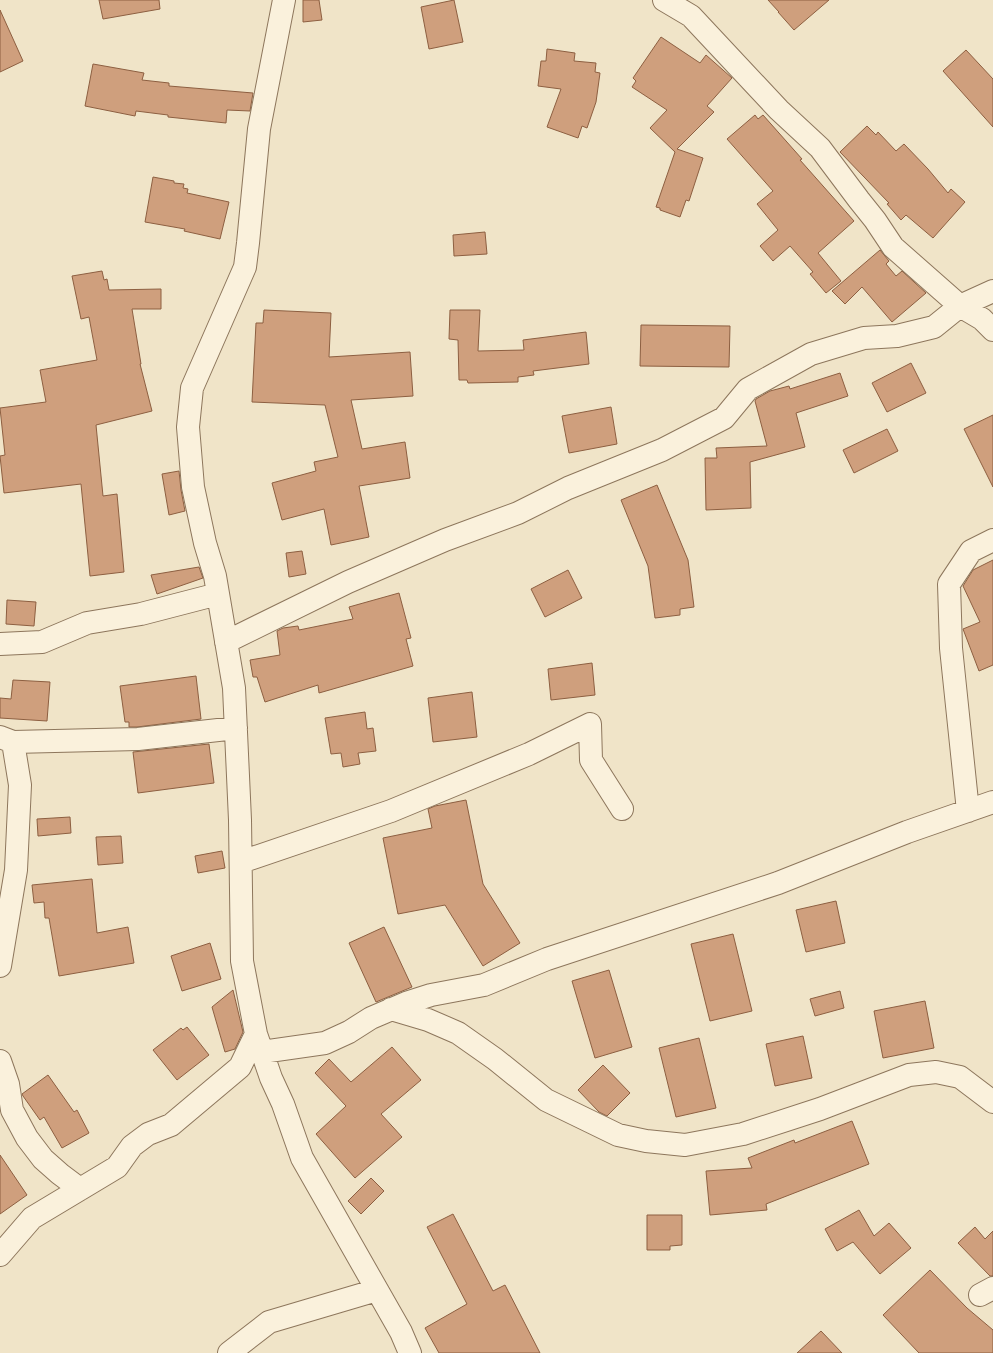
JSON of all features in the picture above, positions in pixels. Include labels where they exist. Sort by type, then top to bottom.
[{"type":"street","points":[[284,0],[259,129],[245,267],[192,388],[188,427],[194,487],[205,543],[215,576],[234,688],[241,862],[242,961],[259,1043],[302,1158],[401,1332],[410,1353]]},
{"type":"street","points":[[664,0],[691,16],[779,110],[820,148],[875,220],[893,247],[960,306],[982,319],[993,330]]},
{"type":"street","points":[[226,642],[348,582],[444,540],[518,513],[568,488],[662,450],[724,418],[748,389],[811,354],[864,338],[898,336],[934,327],[960,306],[993,291]]},
{"type":"street","points":[[968,811],[951,648],[949,584],[971,551],[993,540]]},
{"type":"street","points":[[0,644],[42,642],[87,624],[141,614],[218,594]]},
{"type":"street","points":[[241,862],[391,811],[529,754],[590,724],[591,760],[622,809]]},
{"type":"street","points":[[0,966],[16,870],[20,785],[6,739],[138,738],[236,728]]},
{"type":"street","points":[[259,1043],[325,1043],[349,1032],[371,1018],[406,1003],[431,995],[484,985],[547,960],[778,883],[907,832],[993,802]]},
{"type":"street","points":[[391,1009],[428,1020],[458,1033],[495,1059],[546,1100],[618,1135],[646,1141],[685,1145],[743,1134],[820,1109],[909,1075],[936,1072],[960,1077],[993,1102]]},
{"type":"street","points":[[0,1255],[32,1218],[117,1167],[132,1146],[148,1134],[171,1125],[240,1067],[259,1043]]},
{"type":"street","points":[[0,1061],[8,1084],[12,1110],[27,1138],[44,1159],[60,1174],[80,1189]]},
{"type":"street","points":[[240,1067],[271,1078]]},
{"type":"street","points":[[229,1353],[269,1322],[377,1290]]},
{"type":"building","points":[[99,0],[159,0],[160,9],[103,19]]},
{"type":"building","points":[[303,0],[319,0],[322,20],[303,22]]},
{"type":"building","points":[[454,0],[463,42],[429,49],[421,7]]},
{"type":"building","points":[[768,0],[829,0],[794,30]]},
{"type":"building","points":[[0,10],[23,61],[0,72]]},
{"type":"building","points":[[661,37],[700,63],[706,55],[732,78],[707,106],[714,112],[677,149],[703,158],[689,201],[686,200],[680,217],[660,210],[660,208],[656,207],[675,152],[650,128],[667,110],[632,87],[636,81],[633,78]]},
{"type":"building","points":[[547,49],[575,53],[574,61],[596,63],[595,72],[600,73],[596,102],[587,128],[582,126],[578,138],[547,127],[561,89],[538,86],[541,61],[546,61]]},
{"type":"building","points":[[966,50],[993,79],[993,127],[943,71]]},
{"type":"building","points":[[93,64],[144,73],[142,80],[169,83],[169,86],[253,93],[250,111],[227,110],[226,123],[168,117],[168,115],[136,111],[135,116],[85,106]]},
{"type":"building","points":[[755,115],[758,119],[763,115],[802,159],[800,160],[854,221],[818,253],[841,281],[826,293],[810,274],[813,272],[790,246],[773,261],[760,246],[778,230],[757,204],[773,191],[727,139]]},
{"type":"building","points":[[867,126],[876,135],[878,132],[896,151],[904,144],[948,193],[951,189],[965,202],[933,238],[906,215],[901,220],[887,204],[889,203],[840,152]]},
{"type":"building","points":[[153,177],[174,181],[174,183],[184,184],[183,188],[188,189],[187,193],[229,202],[220,239],[184,231],[185,229],[145,222]]},
{"type":"building","points":[[485,232],[487,254],[454,256],[453,235]]},
{"type":"building","points":[[880,250],[889,261],[886,264],[896,276],[902,271],[926,293],[892,322],[862,287],[845,304],[832,291]]},
{"type":"building","points":[[102,271],[104,280],[107,279],[109,290],[161,289],[161,309],[132,309],[140,364],[152,411],[96,425],[103,496],[117,494],[124,572],[90,576],[81,484],[4,493],[0,456],[5,455],[0,408],[46,402],[40,370],[97,360],[89,317],[81,319],[72,276]]},
{"type":"building","points":[[264,310],[331,313],[329,357],[410,352],[413,396],[351,400],[362,449],[405,442],[410,478],[359,486],[369,537],[331,545],[324,509],[282,520],[272,483],[316,471],[314,462],[338,457],[325,405],[252,402],[256,323],[263,323]]},
{"type":"building","points":[[450,310],[480,310],[478,351],[524,350],[523,340],[586,332],[589,364],[533,371],[534,375],[518,377],[518,382],[468,383],[467,380],[459,380],[458,340],[449,339]]},
{"type":"building","points":[[641,325],[730,326],[729,367],[640,366]]},
{"type":"building","points":[[911,363],[926,393],[887,412],[872,383]]},
{"type":"building","points":[[840,373],[848,396],[796,413],[805,447],[750,462],[751,508],[706,510],[705,458],[717,458],[716,448],[767,446],[755,401],[756,399],[770,391],[789,386],[790,389]]},
{"type":"building","points":[[611,407],[617,444],[569,453],[562,416]]},
{"type":"building","points":[[993,415],[993,487],[964,429]]},
{"type":"building","points":[[887,429],[898,451],[854,473],[843,450]]},
{"type":"building","points":[[179,471],[185,511],[169,515],[162,474]]},
{"type":"building","points":[[657,485],[688,560],[694,607],[680,609],[680,615],[655,618],[648,566],[621,500]]},
{"type":"building","points":[[302,551],[306,574],[289,577],[286,553]]},
{"type":"building","points":[[993,560],[993,665],[979,671],[963,629],[980,622],[963,586],[973,570]]},
{"type":"building","points":[[199,567],[203,578],[157,594],[151,575]]},
{"type":"building","points":[[568,570],[582,598],[545,617],[531,589]]},
{"type":"building","points":[[399,593],[411,638],[406,639],[413,666],[319,693],[318,685],[265,702],[257,677],[253,677],[250,660],[280,655],[277,631],[283,628],[298,626],[299,630],[353,619],[349,607]]},
{"type":"building","points":[[7,600],[36,602],[34,626],[6,624]]},
{"type":"building","points":[[592,663],[595,695],[551,700],[548,669]]},
{"type":"building","points":[[196,676],[201,719],[137,727],[129,727],[129,722],[125,722],[120,686]]},
{"type":"building","points":[[13,680],[50,682],[47,721],[0,718],[0,698],[11,699]]},
{"type":"building","points":[[472,692],[477,737],[433,742],[428,698]]},
{"type":"building","points":[[365,712],[367,729],[373,728],[376,751],[358,753],[360,764],[343,767],[341,753],[331,754],[325,718]]},
{"type":"building","points":[[209,744],[214,783],[138,793],[133,752]]},
{"type":"building","points":[[466,800],[483,884],[520,943],[483,966],[445,905],[398,914],[383,838],[432,828],[428,809],[435,806]]},
{"type":"building","points":[[70,817],[71,833],[38,836],[37,819]]},
{"type":"building","points":[[121,836],[123,863],[98,865],[96,837]]},
{"type":"building","points":[[222,851],[225,868],[198,873],[195,856]]},
{"type":"building","points":[[92,879],[97,933],[128,927],[134,963],[59,976],[49,918],[45,918],[44,902],[34,903],[32,885]]},
{"type":"building","points":[[836,901],[845,943],[806,952],[796,910]]},
{"type":"building","points":[[384,927],[412,987],[376,1002],[349,943]]},
{"type":"building","points":[[733,934],[752,1011],[710,1021],[691,944]]},
{"type":"building","points":[[210,943],[221,979],[182,991],[171,956]]},
{"type":"building","points":[[609,970],[632,1047],[595,1058],[572,981]]},
{"type":"building","points":[[233,990],[243,1032],[235,1049],[225,1052],[212,1007]]},
{"type":"building","points":[[840,991],[844,1008],[815,1016],[810,999]]},
{"type":"building","points":[[925,1001],[934,1048],[883,1058],[874,1011]]},
{"type":"building","points":[[187,1027],[209,1055],[177,1080],[153,1050],[181,1028],[183,1030]]},
{"type":"building","points":[[803,1036],[812,1078],[775,1086],[766,1044]]},
{"type":"building","points":[[699,1038],[716,1108],[676,1117],[659,1048]]},
{"type":"building","points":[[392,1047],[421,1080],[381,1114],[402,1137],[355,1178],[316,1134],[346,1106],[315,1073],[329,1059],[351,1082]]},
{"type":"building","points":[[603,1065],[630,1093],[607,1116],[599,1112],[578,1090]]},
{"type":"building","points":[[48,1075],[74,1112],[77,1110],[89,1133],[62,1148],[44,1117],[40,1120],[22,1094]]},
{"type":"building","points":[[852,1121],[869,1164],[766,1204],[767,1210],[710,1215],[706,1171],[752,1168],[748,1158],[794,1140],[795,1143]]},
{"type":"building","points":[[0,1155],[27,1195],[0,1214]]},
{"type":"building","points":[[371,1178],[384,1191],[361,1214],[348,1201]]},
{"type":"building","points":[[859,1210],[874,1236],[889,1223],[911,1248],[880,1274],[853,1242],[837,1251],[825,1229]]},
{"type":"building","points":[[453,1214],[493,1291],[505,1285],[540,1353],[439,1353],[425,1328],[467,1304],[427,1227]]},
{"type":"building","points":[[647,1215],[682,1215],[682,1245],[670,1246],[670,1250],[647,1250]]},
{"type":"building","points":[[975,1227],[985,1239],[993,1231],[993,1276],[990,1276],[958,1243]]},
{"type":"building","points":[[930,1270],[967,1308],[993,1330],[993,1353],[919,1353],[883,1315]]},
{"type":"building","points":[[821,1331],[842,1353],[797,1353]]}]
